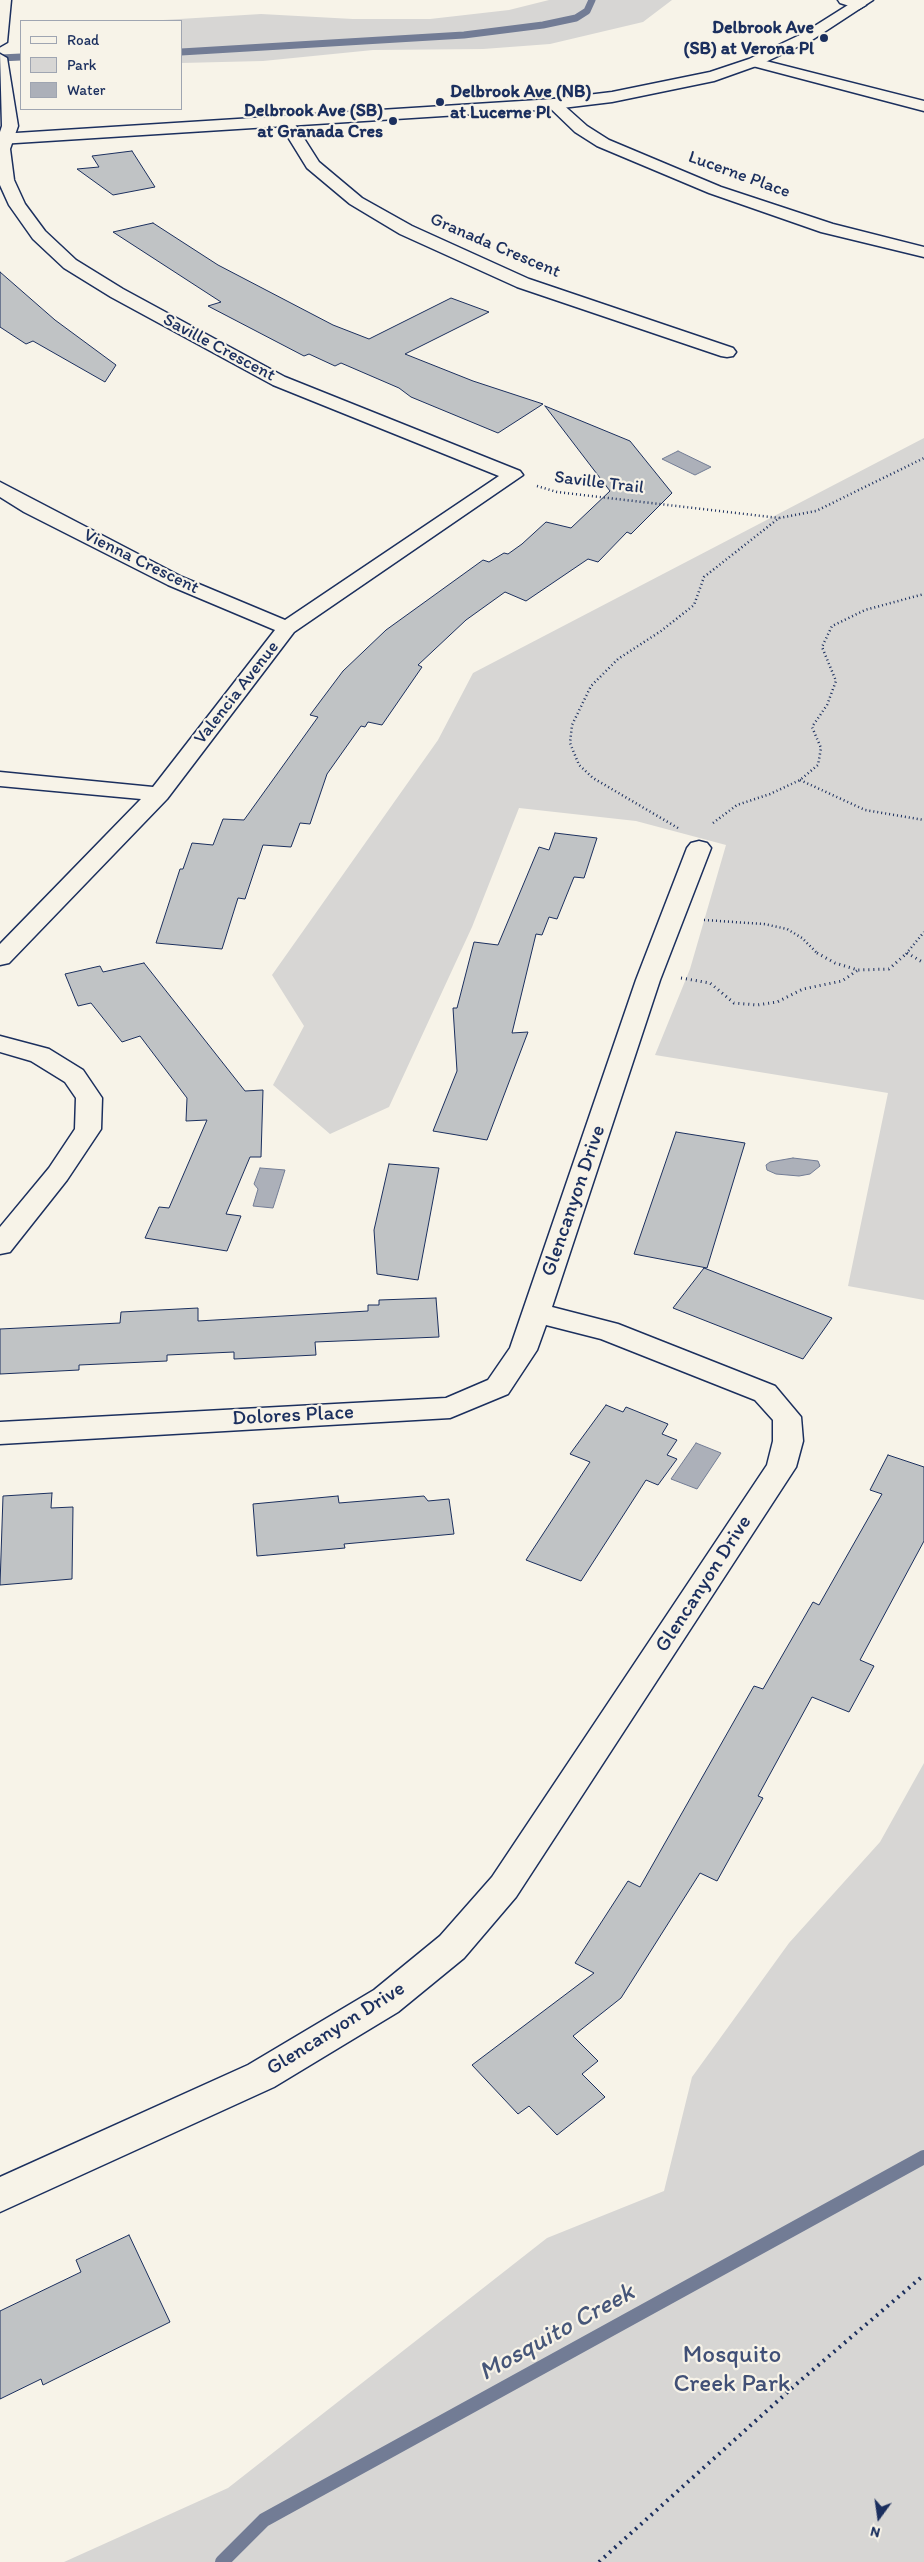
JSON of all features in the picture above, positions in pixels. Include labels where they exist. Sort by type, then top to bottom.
[{"type":"street","points":[[0,42],[4,0]]},
{"type":"street","points":[[3,138],[554,104],[664,88],[714,76],[754,62],[806,37],[857,2]]},
{"type":"street","name":"Saville Crescent","points":[[1,62],[10,126],[3,138],[2,149],[6,180],[17,205],[39,235],[70,264],[117,293],[278,381],[513,475]]},
{"type":"street","points":[[754,62],[924,106]]},
{"type":"street","name":"Lucerne Place","points":[[554,104],[581,129],[604,143],[715,190],[827,228],[924,252]]},
{"type":"street","name":"Granada Crescent","points":[[286,121],[313,165],[356,202],[406,230],[523,282],[727,352]]},
{"type":"street","name":"Valencia Avenue","points":[[0,958],[159,794],[287,628],[513,475]]},
{"type":"street","name":"Vienna Crescent","points":[[0,488],[31,508],[175,581],[287,628]]},
{"type":"street","points":[[0,779],[159,794]]},
{"type":"street","name":"Glencanyon Drive","points":[[0,2196],[261,2076],[386,2002],[452,1947],[504,1887],[781,1467],[788,1441],[787,1417],[765,1393],[608,1331],[536,1313],[648,980],[700,845]]},
{"type":"street","points":[[0,1044],[40,1055],[74,1076],[89,1098],[88,1129],[58,1174],[0,1245]]},
{"type":"street","name":"Dolores Place","points":[[0,1433],[450,1408],[498,1388],[523,1350],[536,1313]]},
{"type":"path","name":"Saville Trail","points":[[513,475],[544,489],[557,492],[779,518],[816,512],[924,458]]},
{"type":"path","points":[[779,518],[764,532],[733,552],[704,577],[694,605],[661,631],[618,659],[591,686],[572,724],[570,743],[579,765],[593,778],[615,792],[660,819],[689,832],[700,845],[712,824],[725,813],[737,806],[800,780],[818,765],[820,748],[812,727],[827,705],[836,681],[822,647],[832,626],[865,610],[924,594]]},
{"type":"path","points":[[800,780],[865,810],[924,820]]},
{"type":"path","points":[[673,918],[764,924],[787,929],[802,938],[818,954],[835,963],[858,970],[889,969],[907,953],[924,932]]},
{"type":"path","points":[[907,953],[924,963]]},
{"type":"path","points":[[648,980],[681,978],[710,983],[734,1003],[757,1005],[776,1002],[803,989],[842,981],[858,970]]},
{"type":"path","points":[[599,2562],[801,2380],[924,2275]]},
{"type":"green space","points":[[549,0],[672,0],[643,22],[550,44],[483,49],[373,50],[263,61],[182,63],[182,20],[163,20],[261,14],[353,19],[430,19],[509,10]]},
{"type":"green space","points":[[924,438],[924,1300],[848,1286],[888,1093],[655,1055],[690,969],[726,845],[636,821],[519,808],[472,927],[389,1107],[330,1134],[273,1085],[304,1026],[272,975],[438,740],[473,673]]},
{"type":"green space","name":"Mosquito Creek Park","points":[[924,1763],[924,2562],[64,2562],[228,2488],[547,2238],[664,2191],[692,2077],[789,1943],[880,1842]]},
{"type":"water","points":[[678,451],[711,467],[695,475],[662,459]]},
{"type":"water","points":[[793,1158],[818,1161],[820,1166],[810,1174],[799,1176],[776,1174],[767,1170],[766,1165],[770,1162]]},
{"type":"water","points":[[260,1168],[285,1170],[273,1208],[253,1206],[258,1189],[254,1184]]},
{"type":"water","points":[[696,1443],[721,1453],[697,1489],[671,1479]]},
{"type":"building","points":[[132,151],[155,187],[113,195],[77,169],[99,167],[92,156]]},
{"type":"building","points":[[153,223],[218,265],[333,325],[369,339],[451,298],[489,312],[405,354],[473,381],[543,404],[498,433],[411,397],[399,388],[341,363],[335,366],[309,354],[304,356],[208,306],[221,302],[113,232]]},
{"type":"building","points":[[0,272],[55,320],[116,365],[105,382],[33,341],[26,344],[0,327]]},
{"type":"building","points":[[545,406],[630,441],[672,493],[631,534],[627,532],[598,562],[588,559],[526,601],[505,592],[466,620],[418,665],[422,667],[382,725],[368,722],[365,727],[361,726],[327,774],[310,824],[300,823],[291,847],[263,845],[245,899],[238,898],[222,949],[156,943],[180,869],[183,869],[192,843],[213,845],[223,819],[244,820],[318,717],[310,715],[343,671],[386,630],[483,560],[489,562],[504,553],[508,554],[546,522],[571,528],[610,491]]},
{"type":"building","points":[[555,833],[597,838],[584,878],[574,877],[557,919],[549,917],[542,935],[536,934],[512,1033],[528,1032],[487,1140],[433,1131],[457,1071],[453,1008],[457,1008],[474,942],[498,945],[539,847],[549,850]]},
{"type":"building","points":[[144,963],[245,1091],[263,1090],[261,1157],[250,1157],[226,1214],[241,1216],[227,1251],[145,1238],[159,1207],[169,1208],[207,1120],[186,1121],[187,1098],[140,1036],[122,1042],[91,1003],[78,1006],[65,974],[100,966],[103,972]]},
{"type":"building","points":[[676,1132],[745,1143],[707,1268],[634,1254]]},
{"type":"building","points":[[389,1164],[439,1168],[418,1280],[377,1274],[374,1230]]},
{"type":"building","points":[[704,1268],[832,1318],[803,1359],[673,1308]]},
{"type":"building","points":[[436,1298],[439,1337],[315,1342],[316,1355],[234,1359],[234,1352],[167,1355],[167,1361],[79,1365],[79,1370],[0,1374],[0,1329],[120,1323],[121,1312],[198,1308],[198,1321],[368,1311],[368,1305],[379,1305],[379,1300]]},
{"type":"building","points":[[606,1405],[623,1412],[626,1407],[668,1424],[662,1434],[677,1440],[667,1455],[677,1459],[658,1485],[646,1480],[581,1581],[526,1560],[590,1462],[570,1454]]},
{"type":"building","points":[[888,1455],[924,1467],[924,1541],[860,1660],[874,1666],[849,1712],[812,1697],[758,1796],[763,1798],[717,1881],[700,1873],[621,1998],[573,2036],[598,2061],[582,2074],[605,2097],[557,2135],[529,2106],[518,2114],[472,2065],[594,1973],[575,1963],[628,1881],[640,1887],[754,1686],[763,1689],[813,1602],[819,1605],[882,1494],[870,1490]]},
{"type":"building","points":[[52,1493],[51,1508],[73,1507],[72,1579],[0,1585],[3,1496]]},
{"type":"building","points":[[338,1496],[339,1503],[424,1496],[428,1501],[449,1499],[454,1534],[344,1544],[345,1548],[257,1556],[253,1504]]},
{"type":"building","points":[[129,2235],[170,2322],[43,2385],[41,2379],[0,2399],[0,2311],[81,2272],[76,2260]]},
{"type":"waterway","points":[[182,52],[464,35],[543,25],[576,18],[587,11],[592,0]]},
{"type":"waterway","points":[[0,58],[20,57]]},
{"type":"waterway","name":"Mosquito Creek","points":[[222,2562],[264,2520],[924,2157]]},
{"type":"place","name":"Delbrook Ave (SB) at Verona Pl","points":[[824,38]]},
{"type":"place","name":"Delbrook Ave (NB) at Lucerne Pl","points":[[440,102]]},
{"type":"place","name":"Delbrook Ave (SB) at Granada Cres","points":[[393,121]]}]
